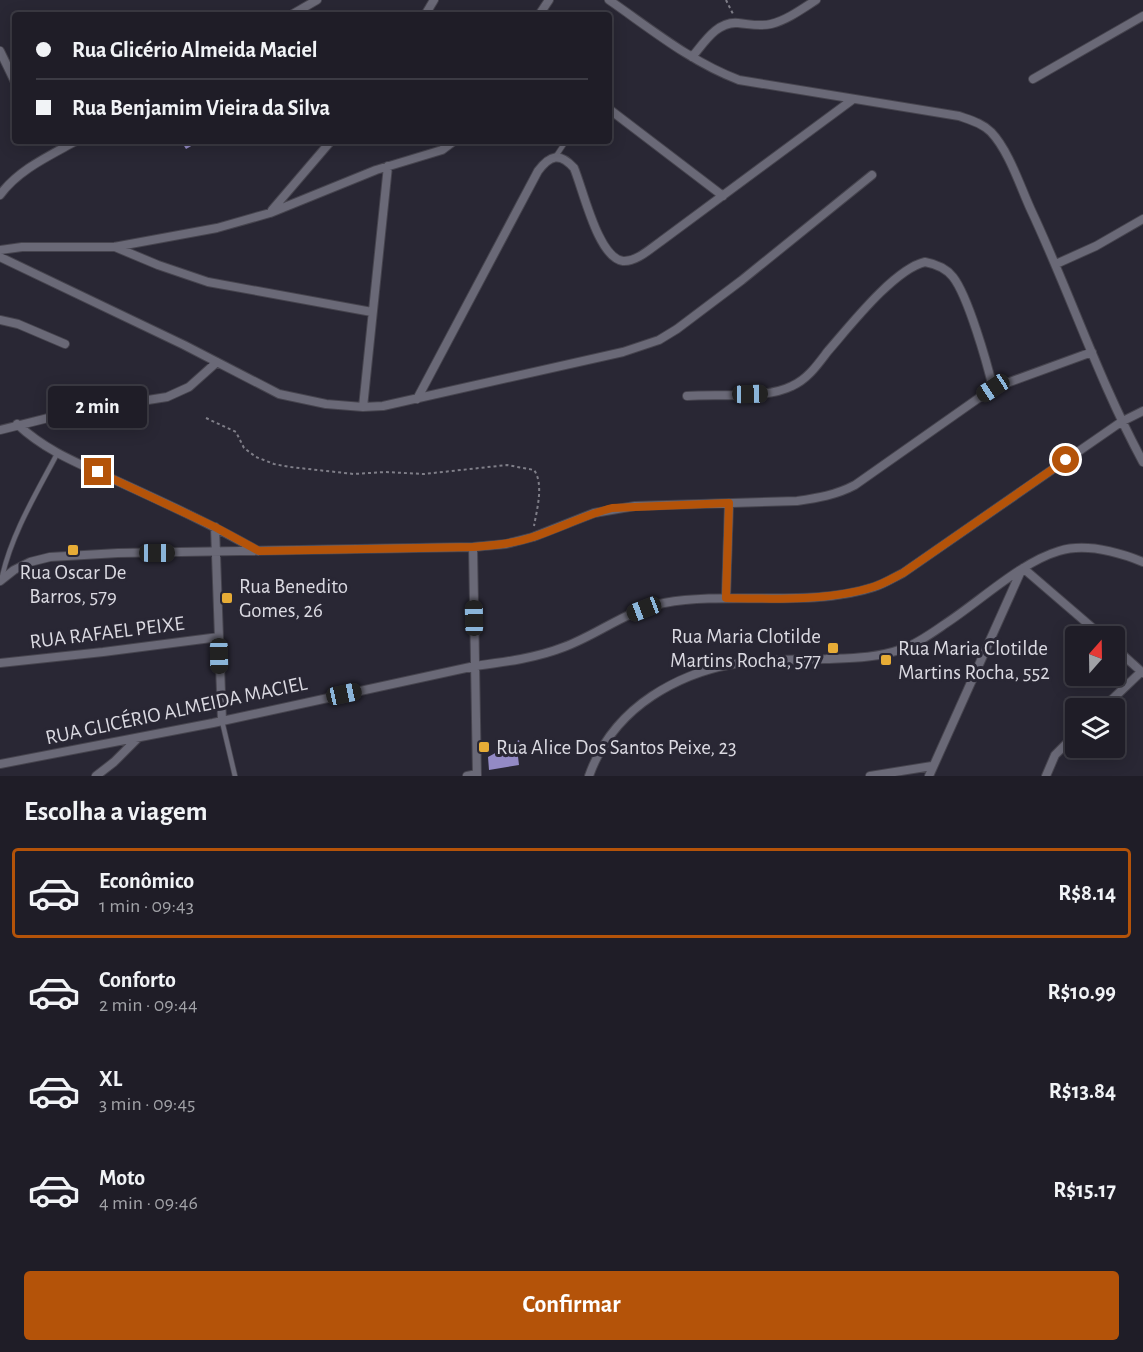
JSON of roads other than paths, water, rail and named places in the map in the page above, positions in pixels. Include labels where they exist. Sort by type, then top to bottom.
[{"type":"street","points":[[296,12],[317,0]]},
{"type":"street","points":[[609,0],[692,57],[717,72],[739,80],[959,116],[976,121],[991,132],[1003,151],[1056,264],[1121,422],[1143,462]]},
{"type":"street","points":[[692,57],[722,25],[736,22],[755,26],[768,25],[781,21],[816,0]]},
{"type":"street","points":[[1033,79],[1143,16]]},
{"type":"street","points":[[0,51],[12,76]]},
{"type":"street","points":[[417,399],[538,171],[548,160],[556,156],[568,161],[574,168],[602,244],[609,253],[622,261],[641,255],[852,100]]},
{"type":"street","points":[[612,111],[723,196]]},
{"type":"street","points":[[0,195],[26,170],[71,144]]},
{"type":"street","points":[[270,213],[328,144]]},
{"type":"street","points":[[0,249],[22,246],[114,247],[217,228],[270,213],[338,184],[442,150],[450,144]]},
{"type":"street","points":[[363,407],[388,166]]},
{"type":"street","points":[[0,257],[279,393],[326,404],[383,406],[623,352],[659,340],[742,280],[872,175]]},
{"type":"street","points":[[1056,264],[1096,246],[1143,219]]},
{"type":"street","points":[[114,247],[158,266],[208,282],[372,312]]},
{"type":"street","points":[[687,396],[765,393],[795,385],[808,375],[889,284],[905,270],[925,262],[935,264],[954,278],[964,299],[993,388]]},
{"type":"street","points":[[0,320],[18,324],[65,344]]},
{"type":"street","points":[[1,580],[30,562],[50,557],[473,547],[506,544],[532,537],[612,508],[797,501],[837,494],[855,485],[993,388],[1092,352]]},
{"type":"street","points":[[0,430],[72,412],[166,397],[189,387],[217,362]]},
{"type":"street","name":"RUA GLICÉRIO ALMEIDA MACIEL","points":[[0,764],[222,721],[475,666],[507,662],[565,647],[618,619],[663,603],[726,598],[809,597],[855,592],[875,587],[903,573],[1121,422],[1143,411]]},
{"type":"street","points":[[17,424],[32,438],[57,454],[215,527],[259,551]]},
{"type":"street","points":[[726,598],[729,503]]},
{"type":"street","points":[[215,527],[222,721]]},
{"type":"street","points":[[467,776],[477,775],[473,547]]},
{"type":"street","points":[[589,776],[607,738],[634,708],[685,677],[728,664],[761,660],[867,658],[905,648],[928,636],[1036,560],[1060,550],[1079,548],[1107,551],[1143,562]]},
{"type":"street","points":[[1022,569],[1090,626]]},
{"type":"street","points":[[929,776],[1022,569]]},
{"type":"street","name":"RUA RAFAEL PEIXE","points":[[0,663],[219,637]]},
{"type":"street","points":[[1114,698],[1142,672],[1125,657]]},
{"type":"street","points":[[96,776],[138,738]]},
{"type":"street","points":[[1046,776],[1054,755],[1065,744]]},
{"type":"street","points":[[870,776],[932,766]]},
{"type":"lane","points":[[556,156],[564,144]]},
{"type":"lane","points":[[1,580],[18,528],[57,454]]},
{"type":"lane","points":[[222,721],[236,776]]},
{"type":"place","name":"Rua Oscar De Barros, 579","points":[[73,550]]},
{"type":"place","name":"Rua Benedito Gomes, 26","points":[[227,598]]},
{"type":"place","name":"Rua Maria Clotilde Martins Rocha, 577","points":[[833,648]]},
{"type":"place","name":"Rua Maria Clotilde Martins Rocha, 552","points":[[886,660]]},
{"type":"place","name":"Rua Alice Dos Santos Peixe, 23","points":[[484,747]]}]
